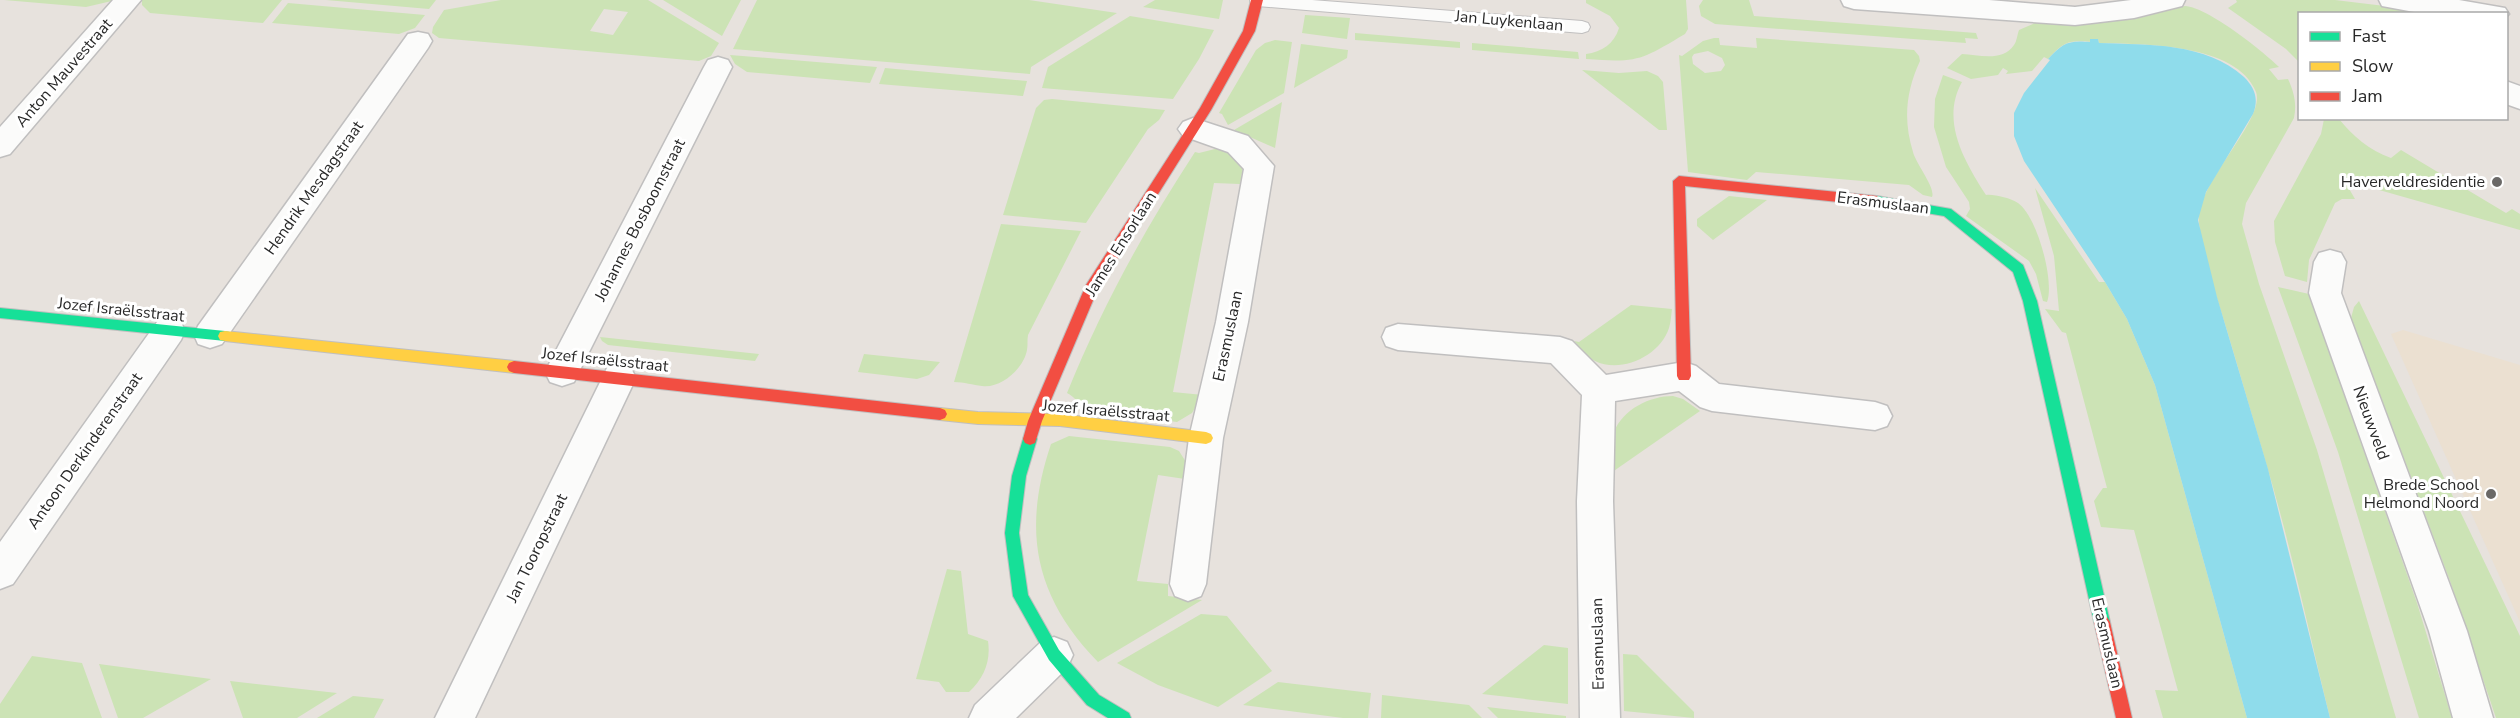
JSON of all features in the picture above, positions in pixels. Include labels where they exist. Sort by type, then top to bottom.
[{"type":"street","name":"Anton Mauvestraat","points":[[0,146],[128,0]]},
{"type":"street","points":[[1854,0],[1998,5],[2039,16],[2089,16],[2172,0]]},
{"type":"street","points":[[2392,0],[2443,10],[2469,12]]},
{"type":"street","name":"James Ensorlaan","points":[[1123,718],[1093,700],[1054,655],[1021,596],[1012,533],[1019,476],[1035,421],[1091,289],[1192,129],[1249,31],[1257,1]]},
{"type":"street","name":"Hendrik Mesdagstraat","points":[[210,335],[418,41]]},
{"type":"street","name":"Johannes Bosboomstraat","points":[[562,372],[718,67]]},
{"type":"street","name":"Erasmuslaan","points":[[1188,584],[1206,438],[1232,322],[1259,166],[1238,144],[1192,129]]},
{"type":"street","name":"Erasmuslaan","points":[[1684,376],[1679,181],[1907,204],[1947,212],[2018,269],[2030,301],[2124,718]]},
{"type":"street","name":"Nieuwveld","points":[[2330,262],[2325,293],[2448,631],[2473,718]]},
{"type":"street","name":"Jozef Israëlsstraat","points":[[0,314],[619,378],[978,418],[1060,420],[1206,438]]},
{"type":"street","name":"Antoon Derkinderenstraat","points":[[0,572],[169,331]]},
{"type":"street","points":[[1398,336],[1560,350],[1599,390],[1684,376],[1712,397],[1875,416]]},
{"type":"street","name":"Jan Tooropstraat","points":[[455,718],[619,378]]},
{"type":"street","name":"Erasmuslaan","points":[[1599,390],[1595,501],[1600,718]]},
{"type":"street","points":[[989,718],[1054,655]]},
{"type":"lane","name":"Jan Luykenlaan","points":[[1257,1],[1582,27]]},
{"type":"shaded area","name":"Brede School Helmond Noord","points":[[2403,330],[2520,365],[2520,622],[2391,334]]},
{"type":"green space","points":[[4,0],[116,0],[86,7]]},
{"type":"green space","points":[[142,0],[282,0],[263,23],[150,13],[142,5]]},
{"type":"green space","points":[[326,0],[436,0],[429,9]]},
{"type":"green space","points":[[501,0],[648,0],[719,43],[711,56],[699,61],[439,38],[432,33],[433,27],[444,10]],"holes":[[[604,9],[628,12],[613,35],[590,31]]]},
{"type":"green space","points":[[663,0],[741,0],[722,36]]},
{"type":"green space","points":[[757,0],[1029,0],[1117,13],[1031,67],[1030,74],[733,49]]},
{"type":"green space","points":[[1155,0],[1223,0],[1219,19],[1143,7]]},
{"type":"green space","points":[[1586,0],[1686,0],[1688,29],[1685,34],[1670,43],[1639,58],[1629,60],[1586,59],[1586,54],[1602,49],[1611,43],[1619,28],[1610,16],[1586,3]]},
{"type":"green space","points":[[1703,0],[1749,0],[1754,16],[1976,33],[1978,39],[1965,38],[1966,43],[1715,24],[1701,16],[1699,6]]},
{"type":"green space","points":[[2236,0],[2335,0],[2419,12],[2298,12],[2298,61],[2286,49],[2228,8],[2237,2]]},
{"type":"green space","points":[[288,3],[425,15],[415,28],[399,34],[272,23]]},
{"type":"green space","points":[[2185,6],[2195,8],[2220,21],[2260,50],[2279,67],[2269,69],[2278,80],[2288,79],[2293,93],[2294,118],[2246,203],[2242,224],[2259,284],[2317,450],[2396,718],[2330,718],[2284,526],[2203,248],[2199,223],[2200,208],[2217,172],[2251,119],[2256,104],[2256,92],[2246,76],[2229,64],[2209,55],[2162,46],[2099,43],[2098,39],[2091,39],[2091,42],[2067,43],[2048,59],[2044,57],[2032,71],[2006,74],[2008,71],[2003,68],[1998,75],[1971,79],[1947,68],[1962,54],[1997,56],[2004,54],[2016,42],[2019,30],[2035,23],[2113,21]]},
{"type":"green space","points":[[1305,15],[1350,18],[1347,39],[1302,33]]},
{"type":"green space","points":[[1130,16],[1214,30],[1199,59],[1173,99],[1042,88],[1048,67]]},
{"type":"green space","points":[[1355,33],[1460,42],[1460,48],[1355,40]]},
{"type":"green space","points":[[1719,38],[1720,45],[1757,48],[1756,38],[1914,50],[1920,61],[1909,95],[1908,128],[1913,152],[1931,188],[1932,197],[1923,195],[1909,185],[1756,172],[1747,180],[1688,172],[1679,55],[1682,56],[1703,41]],"holes":[[[1708,51],[1722,58],[1725,65],[1721,71],[1705,73],[1693,64],[1692,57],[1694,54]]]},
{"type":"green space","points":[[1275,40],[1292,42],[1284,93],[1228,125],[1219,113],[1256,50],[1265,43]]},
{"type":"green space","points":[[1472,43],[1578,52],[1579,59],[1472,50]]},
{"type":"green space","points":[[1301,44],[1348,50],[1347,58],[1294,88]]},
{"type":"green space","points":[[730,55],[877,67],[870,83],[747,72],[735,64]]},
{"type":"green space","points":[[885,68],[1027,81],[1023,96],[879,84]]},
{"type":"green space","points":[[1582,70],[1619,73],[1647,71],[1658,76],[1663,82],[1667,130],[1659,130]]},
{"type":"green space","points":[[1943,75],[1962,82],[1956,97],[1954,126],[1970,169],[1986,195],[2002,197],[2018,203],[2032,221],[2043,250],[2049,280],[2047,302],[2043,301],[2036,274],[2029,261],[1966,216],[1970,209],[1969,202],[1946,167],[1934,127],[1935,99]]},
{"type":"green space","points":[[1044,100],[1165,110],[1159,120],[1148,129],[1086,223],[1003,215],[1036,108]]},
{"type":"green space","points":[[1282,102],[1275,148],[1234,130]]},
{"type":"green space","points":[[2324,120],[2340,120],[2356,137],[2376,151],[2391,158],[2401,150],[2506,213],[2512,209],[2520,214],[2520,230],[2344,180],[2355,199],[2342,199],[2335,203],[2309,260],[2307,282],[2285,276],[2275,242],[2274,221],[2321,134]]},
{"type":"green space","points":[[1219,148],[1231,151],[1243,167],[1240,184],[1214,183],[1173,392],[1203,395],[1192,413],[1177,422],[1091,411],[1067,393],[1109,300],[1158,210],[1195,152]]},
{"type":"green space","points":[[2035,188],[2099,282],[2105,282],[2127,319],[2155,385],[2247,718],[2163,718],[2155,690],[2178,691],[2134,530],[2101,527],[2094,501],[2103,488],[2107,488],[2066,333],[2062,332],[2045,309],[2059,311],[2054,256]]},
{"type":"green space","points":[[1729,196],[1767,200],[1713,240],[1697,226],[1697,219]]},
{"type":"green space","points":[[1001,224],[1081,231],[1028,335],[1025,357],[1016,370],[1004,381],[989,386],[954,382]]},
{"type":"green space","points":[[2278,287],[2309,294],[2417,603],[2452,718],[2419,718],[2338,452]]},
{"type":"green space","points":[[2359,301],[2520,636],[2520,718],[2496,718],[2450,581],[2351,318],[2354,307]]},
{"type":"green space","points":[[1631,305],[1672,309],[1670,326],[1657,347],[1638,360],[1627,364],[1605,364],[1588,357],[1574,341],[1579,342]]},
{"type":"green space","points":[[600,337],[759,354],[755,361],[608,345]]},
{"type":"green space","points":[[864,354],[940,362],[929,375],[917,379],[858,372]]},
{"type":"green space","points":[[1673,396],[1683,399],[1700,411],[1608,475],[1610,447],[1618,424],[1638,405],[1655,398]]},
{"type":"green space","points":[[1069,436],[1170,447],[1179,451],[1186,462],[1185,479],[1158,475],[1137,581],[1168,584],[1168,596],[1202,600],[1098,662],[1076,637],[1047,587],[1036,533],[1037,505],[1042,475],[1051,444]]},
{"type":"green space","points":[[947,569],[961,571],[968,634],[988,641],[985,669],[979,681],[969,692],[946,692],[939,682],[916,679]]},
{"type":"green space","points":[[1201,614],[1227,616],[1272,671],[1218,707],[1158,685],[1117,663]]},
{"type":"green space","points":[[1544,645],[1568,648],[1568,704],[1482,694]]},
{"type":"green space","points":[[1623,654],[1637,655],[1694,712],[1694,718],[1624,711]]},
{"type":"green space","points":[[32,656],[82,663],[102,718],[0,718],[0,704]]},
{"type":"green space","points":[[99,664],[211,679],[143,718],[118,718]]},
{"type":"green space","points":[[230,681],[337,693],[297,718],[243,718]]},
{"type":"green space","points":[[1278,682],[1371,693],[1368,718],[1343,718],[1243,705]]},
{"type":"green space","points":[[1382,695],[1469,705],[1482,718],[1381,718]]},
{"type":"green space","points":[[353,696],[384,699],[374,718],[317,718]]},
{"type":"green space","points":[[1487,707],[1566,716],[1566,718],[1498,718]]},
{"type":"water","points":[[2090,39],[2098,39],[2099,43],[2157,45],[2194,51],[2212,57],[2244,77],[2255,94],[2256,103],[2253,114],[2206,192],[2198,220],[2217,297],[2268,469],[2330,718],[2247,718],[2155,385],[2127,319],[2024,161],[2014,136],[2014,113],[2024,93],[2050,60],[2048,59],[2066,44],[2090,42]]},
{"type":"traffic: fast","points":[[1877,201],[1947,212],[2018,269],[2030,301],[2102,622]]},
{"type":"traffic: fast","points":[[0,313],[225,336]]},
{"type":"traffic: fast","points":[[1030,439],[1019,476],[1012,533],[1021,596],[1054,655],[1093,700],[1123,718]]},
{"type":"traffic: slow","points":[[225,336],[514,367]]},
{"type":"traffic: slow","points":[[940,414],[978,418],[1060,420],[1206,438]]},
{"type":"traffic: jam","points":[[1030,439],[1035,421],[1091,289],[1205,110],[1249,31],[1257,0]]},
{"type":"traffic: jam","points":[[1684,376],[1679,181],[1877,201]]},
{"type":"traffic: jam","points":[[514,367],[940,414]]},
{"type":"traffic: jam","points":[[2102,622],[2124,718]]},
{"type":"place","name":"Haverveldresidentie","points":[[2497,182]]},
{"type":"place","name":"Brede School Helmond Noord","points":[[2491,494]]}]
